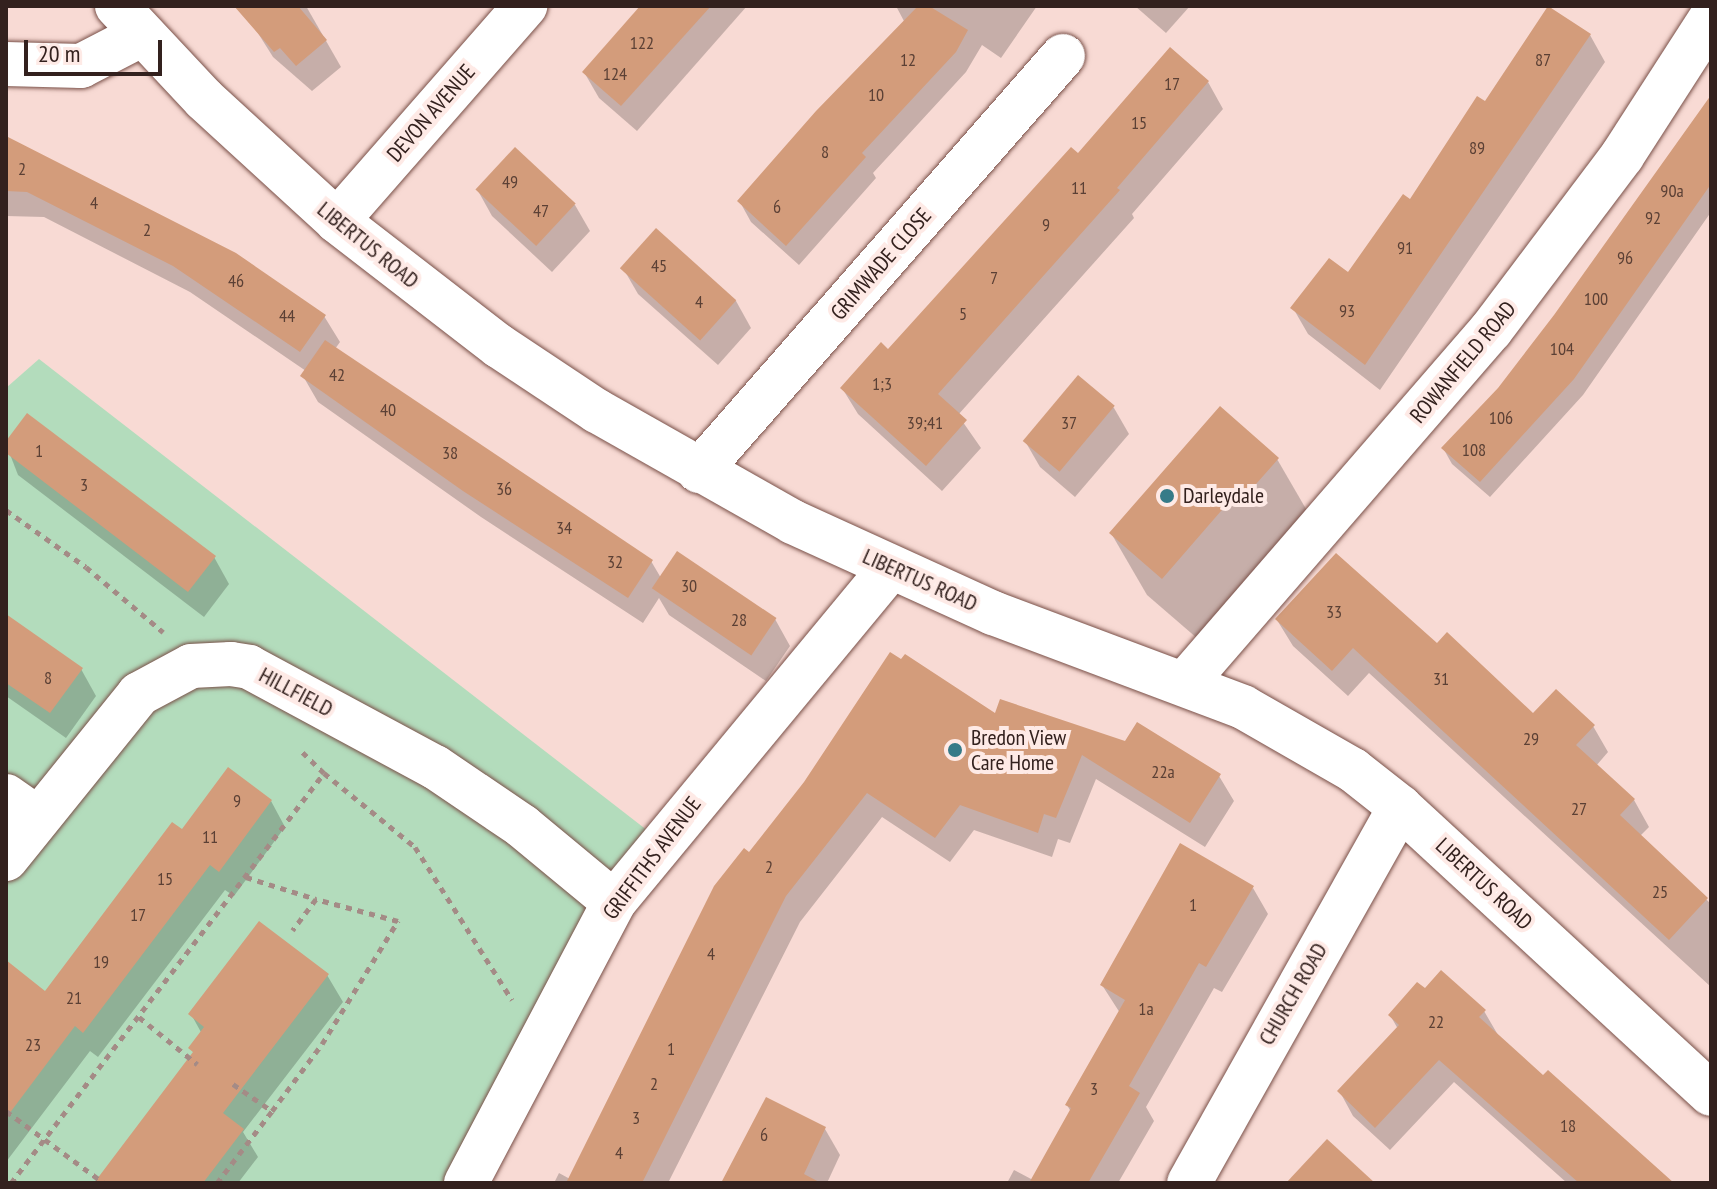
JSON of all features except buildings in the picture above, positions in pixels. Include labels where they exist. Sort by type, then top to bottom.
[{"type":"street","name":"DEVON AVENUE","points":[[337,221],[525,6]]},
{"type":"street","name":"ROWANFIELD ROAD","points":[[1185,683],[1491,330],[1622,156],[1711,18]]},
{"type":"street","name":"LIBERTUS ROAD","points":[[129,21],[337,221],[499,346],[699,471],[890,568],[993,613],[1185,683],[1299,736],[1400,807],[1711,1094]]},
{"type":"street","points":[[6,64],[81,66],[129,21]]},
{"type":"street","name":"GRIMWADE CLOSE","points":[[699,471],[1063,56]]},
{"type":"street","name":"GRIFFITHS AVENUE","points":[[466,1183],[614,902],[890,568]]},
{"type":"street","name":"HILLFIELD","points":[[6,859],[21,807],[139,694],[170,673],[212,663],[249,667],[435,767],[522,826],[614,902]]},
{"type":"street","name":"CHURCH ROAD","points":[[1189,1183],[1400,807]]},
{"type":"path","points":[[6,510],[86,567],[176,642],[212,663]]},
{"type":"path","points":[[290,740],[324,773],[415,847],[517,1007]]},
{"type":"path","points":[[11,1183],[324,773]]},
{"type":"path","points":[[217,1183],[322,1044],[398,921],[246,877]]},
{"type":"path","points":[[293,930],[316,899]]},
{"type":"path","points":[[139,1016],[197,1064]]},
{"type":"path","points":[[233,1084],[272,1111]]},
{"type":"path","points":[[6,1111],[104,1183]]},
{"type":"green space","points":[[39,359],[661,841],[466,1183],[6,1183],[6,388]]},
{"type":"place","name":"Darleydale","points":[[1167,496]]},
{"type":"place","name":"Bredon View Care Home","points":[[955,750]]}]
